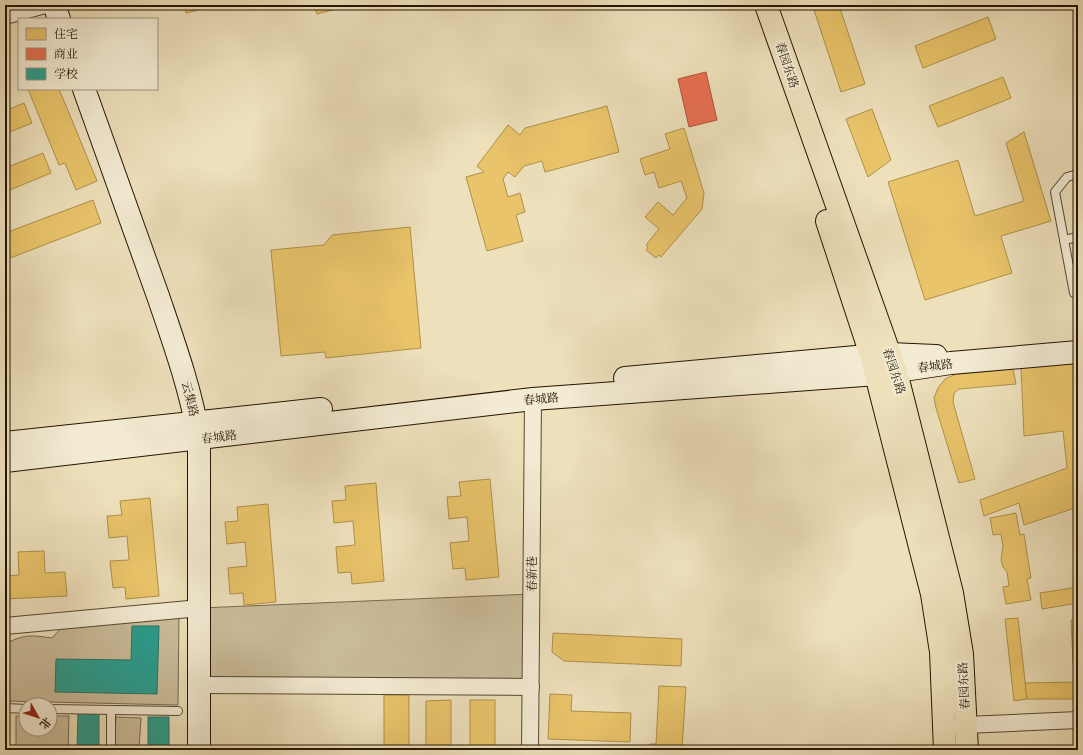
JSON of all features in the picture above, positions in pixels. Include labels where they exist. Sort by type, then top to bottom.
[{"type":"main road","name":"春园东路","points":[[755,5],[883,364],[932,594],[941,652],[945,750]]},
{"type":"main road","name":"春园东路","points":[[766,5],[883,364],[952,593],[962,654],[967,750]]},
{"type":"street","points":[[5,16],[45,5]]},
{"type":"street","points":[[54,5],[59,18]]},
{"type":"street","name":"云集路","points":[[84,90],[135,228],[187,383],[197,431],[200,608],[199,750]]},
{"type":"street","name":"春城路","points":[[5,443],[197,431],[533,399],[950,357],[1078,340]]},
{"type":"street","name":"春城路","points":[[5,461],[197,431],[720,368],[951,363],[1078,352]]},
{"type":"street","name":"春新巷","points":[[530,750],[533,399]]},
{"type":"street","points":[[5,626],[200,608]]},
{"type":"street","points":[[200,685],[531,687]]},
{"type":"street","points":[[966,725],[1078,720]]},
{"type":"lane","points":[[1078,174],[1067,177],[1055,192],[1074,293],[1078,294]]},
{"type":"lane","points":[[1064,240],[1078,237]]},
{"type":"lane","points":[[5,708],[18,709]]},
{"type":"lane","points":[[58,709],[178,711]]},
{"type":"lane","points":[[111,710],[111,750]]},
{"type":"shaded area","points":[[532,594],[531,687],[200,685],[200,608]]},
{"type":"shaded area","points":[[179,615],[178,705],[58,702],[58,697],[18,697],[18,701],[5,701],[5,644],[18,638],[28,636],[52,638],[63,626]]},
{"type":"shaded area","points":[[16,716],[18,716],[18,737],[58,737],[58,716],[69,716],[68,750],[16,750]]},
{"type":"shaded area","points":[[116,717],[141,718],[139,750],[114,750]]},
{"type":"building: 住宅","points":[[184,5],[218,5],[186,13]]},
{"type":"building: 住宅","points":[[314,5],[351,5],[317,14]]},
{"type":"building: 住宅","points":[[829,5],[839,5],[865,84],[841,92],[814,10]]},
{"type":"building: 住宅","points":[[988,17],[996,39],[923,68],[915,46]]},
{"type":"building: 住宅","points":[[1003,77],[1011,98],[938,127],[929,106]]},
{"type":"building: 住宅","points":[[28,90],[59,90],[97,181],[76,190],[65,163],[59,165]]},
{"type":"building: 住宅","points":[[24,103],[32,123],[5,134],[5,111]]},
{"type":"building: 住宅","points":[[607,106],[619,152],[545,172],[542,161],[524,166],[515,177],[508,172],[503,179],[508,197],[520,193],[525,212],[516,215],[523,241],[487,251],[466,177],[484,172],[477,166],[508,125],[520,135],[525,128]]},
{"type":"building: 住宅","points":[[872,109],[891,160],[868,177],[846,119]]},
{"type":"building: 住宅","points":[[684,128],[704,193],[702,209],[661,257],[659,255],[656,258],[646,250],[648,247],[646,245],[659,229],[645,217],[658,202],[673,215],[687,198],[681,181],[659,188],[654,172],[645,175],[640,159],[670,149],[665,134]]},
{"type":"building: 住宅","points":[[1024,132],[1051,221],[1001,236],[1012,273],[925,300],[888,182],[958,160],[975,216],[1024,201],[1006,143]]},
{"type":"building: 住宅","points":[[43,153],[51,173],[5,192],[5,168]]},
{"type":"building: 住宅","points":[[93,200],[101,223],[5,260],[5,233]]},
{"type":"building: 住宅","points":[[410,227],[421,348],[326,358],[325,352],[281,356],[271,250],[324,245],[332,235]]},
{"type":"building: 住宅","points":[[1077,363],[1078,507],[1024,525],[1019,503],[984,516],[980,500],[1067,468],[1063,431],[1024,436],[1021,368]]},
{"type":"building: 住宅","points":[[1013,369],[1016,384],[959,389],[954,393],[953,402],[975,479],[959,483],[936,408],[934,398],[938,388],[945,379],[956,374]]},
{"type":"building: 住宅","points":[[490,479],[499,577],[466,580],[465,568],[453,569],[450,543],[469,541],[467,517],[449,519],[447,497],[461,496],[459,482]]},
{"type":"building: 住宅","points":[[376,483],[384,581],[352,584],[351,572],[338,573],[336,547],[355,545],[353,521],[334,523],[332,501],[346,500],[345,486]]},
{"type":"building: 住宅","points":[[150,498],[159,596],[126,599],[125,587],[113,588],[110,561],[129,560],[127,536],[109,538],[107,516],[122,515],[120,501]]},
{"type":"building: 住宅","points":[[268,504],[276,602],[244,605],[243,593],[230,594],[228,568],[247,566],[245,542],[227,544],[225,522],[238,521],[237,507]]},
{"type":"building: 住宅","points":[[1016,513],[1020,535],[1024,534],[1031,578],[1027,579],[1031,600],[1006,604],[1003,587],[1009,586],[1007,572],[1003,567],[1001,560],[1003,546],[1001,534],[993,535],[990,518]]},
{"type":"building: 住宅","points":[[44,551],[45,573],[65,572],[67,596],[5,599],[5,576],[19,575],[18,552]]},
{"type":"building: 住宅","points":[[1078,587],[1078,603],[1042,609],[1040,593]]},
{"type":"building: 住宅","points":[[1018,618],[1027,699],[1014,701],[1005,619]]},
{"type":"building: 住宅","points":[[1071,620],[1078,620],[1078,663],[1073,663]]},
{"type":"building: 住宅","points":[[553,633],[682,639],[681,666],[564,661],[552,652]]},
{"type":"building: 住宅","points":[[1078,682],[1078,699],[1027,699],[1025,683]]},
{"type":"building: 住宅","points":[[659,686],[686,687],[682,750],[649,750],[650,744],[656,744]]},
{"type":"building: 住宅","points":[[550,694],[572,695],[571,711],[631,713],[630,742],[548,739]]},
{"type":"building: 住宅","points":[[384,695],[409,695],[409,750],[384,750]]},
{"type":"building: 住宅","points":[[451,700],[451,750],[426,750],[426,701]]},
{"type":"building: 住宅","points":[[470,700],[495,700],[495,750],[470,750]]},
{"type":"building: 商业","points":[[706,72],[717,120],[689,127],[678,79]]},
{"type":"building: 学校","points":[[132,626],[159,626],[157,694],[55,692],[56,659],[131,660]]},
{"type":"building: 学校","points":[[78,713],[99,713],[99,750],[77,750]]},
{"type":"building: 学校","points":[[5,715],[9,715],[9,750],[5,750]]},
{"type":"building: 学校","points":[[148,717],[169,717],[169,750],[148,750]]}]
